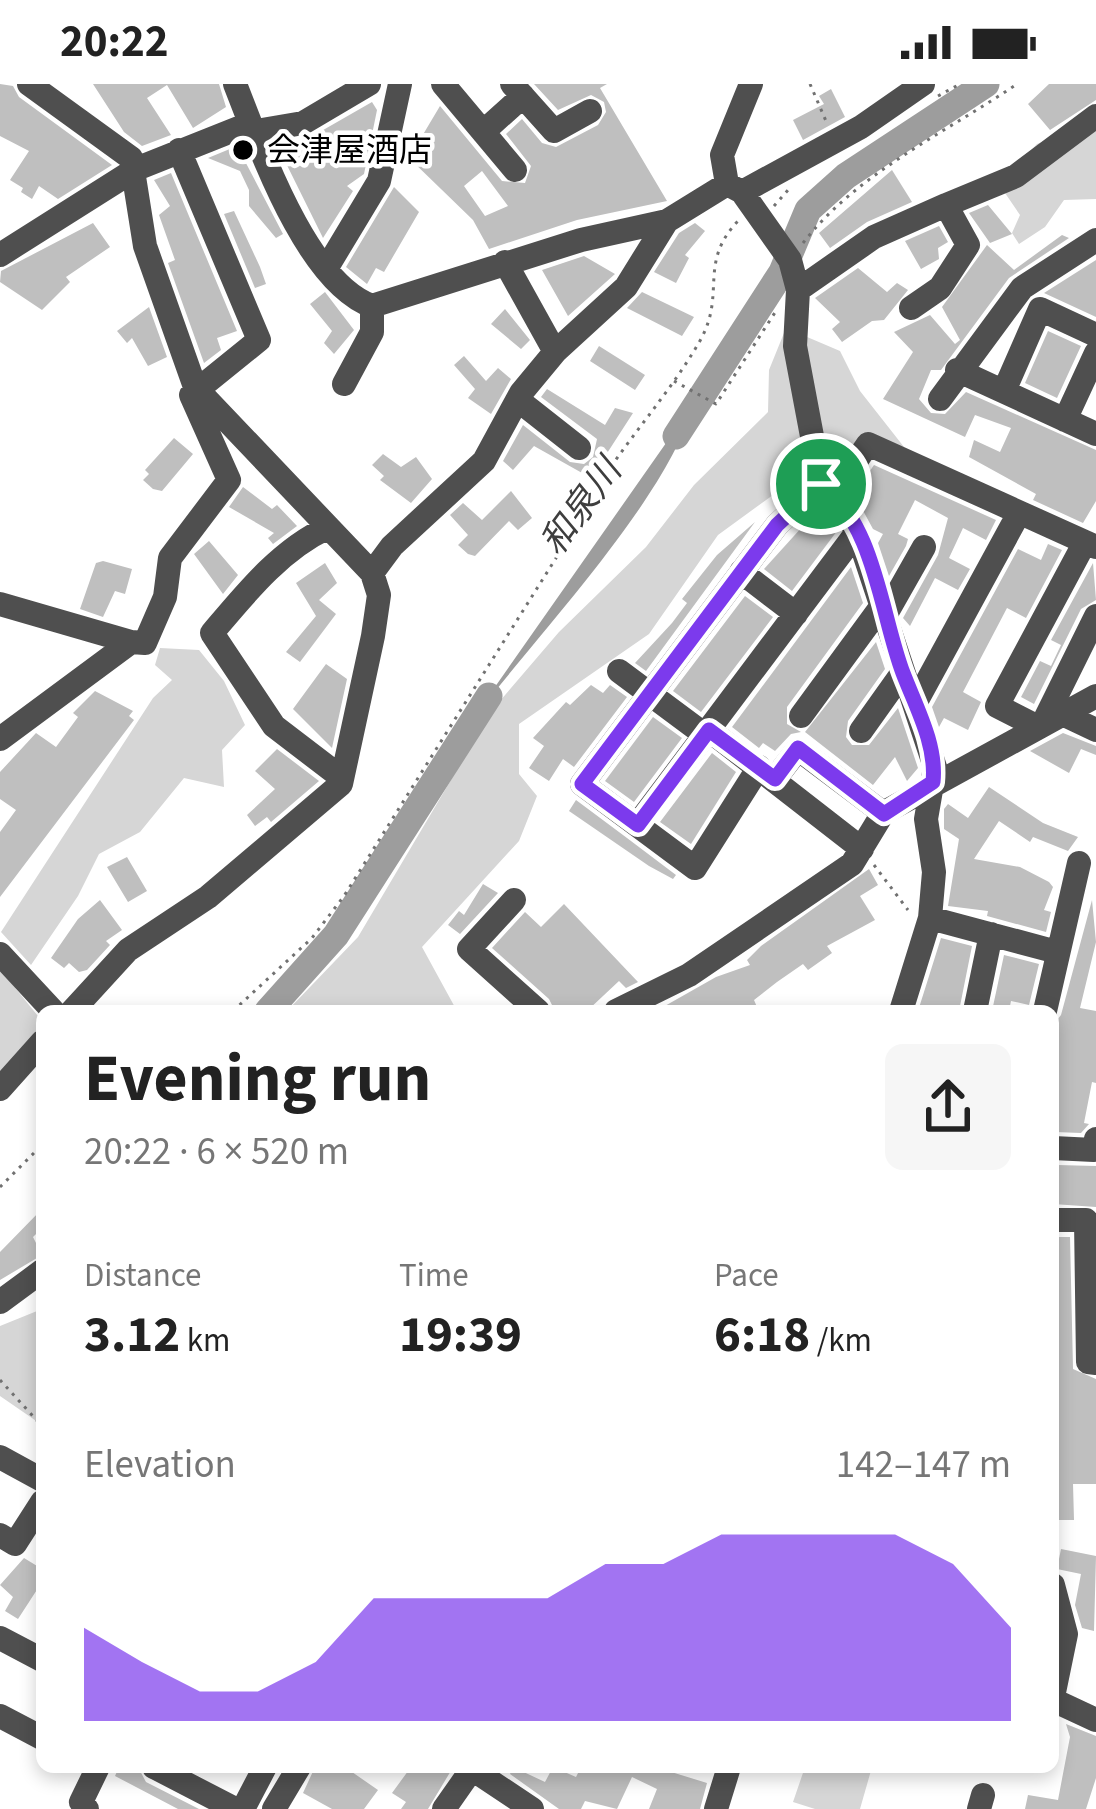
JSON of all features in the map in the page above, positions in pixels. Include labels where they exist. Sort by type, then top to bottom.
[{"type":"street","points":[[29,84],[78,115],[136,169],[145,246],[195,387],[372,573],[379,595],[342,778],[316,808],[287,826],[208,897],[128,950],[78,1005]]},
{"type":"street","points":[[235,84],[250,128],[326,269],[349,298],[372,306],[505,262],[667,221],[741,194],[922,84]]},
{"type":"street","points":[[0,255],[136,169],[250,128],[303,123],[369,84]]},
{"type":"street","points":[[326,269],[379,181],[400,84]]},
{"type":"street","points":[[443,84],[515,170]]},
{"type":"street","points":[[751,84],[722,155],[741,194],[790,260],[795,346],[827,489],[857,532],[934,767],[926,819],[934,872],[927,925],[903,1005]]},
{"type":"street","points":[[483,132],[518,90],[554,131],[590,111]]},
{"type":"street","points":[[790,295],[874,237],[1016,176],[1096,116]]},
{"type":"street","points":[[0,604],[145,643],[165,597],[170,558],[229,480],[225,462],[191,402],[195,387],[259,340],[179,150]]},
{"type":"street","points":[[911,308],[940,288],[968,245],[946,206]]},
{"type":"street","points":[[372,573],[392,546],[484,461],[518,400],[555,352],[626,287],[667,221]]},
{"type":"street","points":[[940,399],[1022,288],[1096,240]]},
{"type":"street","points":[[505,262],[555,352]]},
{"type":"street","points":[[344,384],[372,332],[372,306]]},
{"type":"street","points":[[1004,392],[1040,309],[1096,335]]},
{"type":"street","points":[[1065,420],[1096,353]]},
{"type":"street","points":[[957,370],[1096,434]]},
{"type":"street","points":[[518,400],[580,448]]},
{"type":"street","points":[[884,814],[798,748],[767,773],[695,868],[582,784],[777,525],[827,489],[868,444],[1092,542],[997,706],[1096,730]]},
{"type":"street","points":[[916,702],[1019,513]]},
{"type":"street","points":[[327,528],[305,538],[212,633],[274,726],[342,778]]},
{"type":"street","points":[[638,825],[857,532]]},
{"type":"street","points":[[801,716],[884,609],[924,547]]},
{"type":"street","points":[[741,572],[796,614]]},
{"type":"street","points":[[1046,720],[1096,616]]},
{"type":"street","points":[[0,739],[131,642]]},
{"type":"street","points":[[619,671],[767,773],[862,849]]},
{"type":"street","points":[[861,731],[903,672]]},
{"type":"street","points":[[628,1005],[689,975],[852,864],[884,814],[933,782],[1096,696]]},
{"type":"street","points":[[1046,1005],[1079,863]]},
{"type":"street","points":[[514,901],[469,949],[531,1005]]},
{"type":"street","points":[[927,925],[991,934],[1057,952]]},
{"type":"street","points":[[977,1005],[991,934]]},
{"type":"street","points":[[0,954],[47,1005]]},
{"type":"street","points":[[0,1089],[36,1049]]},
{"type":"street","points":[[1059,1148],[1094,1150],[1096,1139]]},
{"type":"street","points":[[1059,1220],[1086,1220],[1091,1289],[1088,1362],[1096,1363]]},
{"type":"street","points":[[0,1303],[36,1276]]},
{"type":"street","points":[[0,1457],[36,1477]]},
{"type":"street","points":[[0,1535],[15,1544],[36,1511]]},
{"type":"street","points":[[1059,1608],[1066,1634],[1059,1669]]},
{"type":"street","points":[[1,1640],[36,1657]]},
{"type":"street","points":[[1059,1702],[1096,1720]]},
{"type":"street","points":[[0,1716],[36,1735]]},
{"type":"street","points":[[87,1809],[81,1802],[96,1773]]},
{"type":"street","points":[[166,1773],[239,1809],[261,1773]]},
{"type":"street","points":[[296,1773],[279,1802],[306,1809]]},
{"type":"street","points":[[444,1809],[467,1773]]},
{"type":"street","points":[[478,1773],[532,1809]]},
{"type":"street","points":[[716,1809],[727,1773]]},
{"type":"path","points":[[810,84],[834,139]]},
{"type":"path","points":[[790,260],[826,213],[881,171],[1017,84]]},
{"type":"path","points":[[239,1005],[312,938],[344,896],[555,562],[594,486],[673,381],[712,316],[717,242],[741,194]]},
{"type":"path","points":[[673,381],[716,404],[790,295]]},
{"type":"path","points":[[862,849],[927,925]]},
{"type":"path","points":[[0,1186],[36,1151]]},
{"type":"path","points":[[0,1380],[36,1419]]},
{"type":"shaded area","points":[[1096,120],[1096,199],[1064,200],[1045,227],[1019,244],[1012,233],[1020,215],[1005,193],[1004,179],[1037,144]]},
{"type":"shaded area","points":[[786,328],[840,351],[860,391],[904,447],[865,439],[834,476],[792,481],[718,535],[649,634],[519,724],[519,774],[537,796],[519,841],[422,947],[454,1005],[293,1005],[358,937],[493,709],[559,632],[646,547],[694,485],[768,412],[769,370]]},
{"type":"shaded area","points":[[692,406],[656,484],[626,528],[464,731]]},
{"type":"shaded area","points":[[160,648],[199,650],[224,681],[245,725],[222,750],[224,787],[184,778],[140,832],[99,854],[78,896],[31,965],[1,932],[153,698],[172,680],[155,665]]},
{"type":"shaded area","points":[[0,969],[36,1014],[36,1044],[0,1082]]},
{"type":"shaded area","points":[[36,1311],[36,1421],[0,1396],[0,1326]]},
{"type":"shaded area","points":[[803,1773],[870,1773],[860,1809],[815,1809],[793,1802]]},
{"type":"building","points":[[0,84],[13,86],[19,97],[112,165],[58,199],[39,186],[32,199],[21,192],[23,188],[10,180],[29,151],[0,136]]},
{"type":"building","points":[[93,84],[219,84],[226,107],[193,128],[167,85],[147,98],[171,135],[142,146],[124,132]]},
{"type":"building","points":[[534,84],[607,84],[600,88],[667,201],[577,220],[489,249],[473,220],[409,158],[440,106],[502,181],[525,183],[531,166],[506,134],[522,119],[542,143],[556,147],[598,125],[606,112],[604,102],[591,95],[558,110]],"holes":[[[482,171],[508,206],[485,216],[464,186]]]},
{"type":"building","points":[[1049,84],[1096,84],[1096,100],[1050,130],[1028,104]]},
{"type":"building","points":[[831,89],[845,117],[803,140],[793,120],[824,104],[819,96]]},
{"type":"building","points":[[372,102],[377,110],[364,174],[347,186],[353,191],[323,238],[278,147],[311,137]]},
{"type":"building","points":[[237,146],[283,234],[276,238],[249,206],[249,190],[240,171],[208,158]]},
{"type":"building","points":[[892,170],[912,202],[867,222],[830,248],[819,233]]},
{"type":"building","points":[[171,173],[237,331],[217,338],[221,350],[204,363],[168,263],[175,260],[159,215],[170,206],[154,180]]},
{"type":"building","points":[[394,187],[419,212],[384,272],[376,268],[367,284],[346,267]]},
{"type":"building","points":[[988,205],[1012,234],[990,243],[969,213]]},
{"type":"building","points":[[234,211],[266,284],[255,288],[224,214]]},
{"type":"building","points":[[93,223],[110,247],[66,277],[70,282],[42,310],[0,282],[1,271]]},
{"type":"building","points":[[695,223],[705,231],[685,255],[689,258],[676,283],[654,272],[679,233]]},
{"type":"building","points":[[939,226],[948,242],[938,248],[939,259],[921,269],[905,241]]},
{"type":"building","points":[[1062,235],[1069,238],[1009,278],[941,370],[931,370],[919,399],[931,413],[945,414],[966,392],[1096,450],[1096,501],[1083,523],[1033,500],[1036,494],[969,457],[974,440],[1000,452],[1011,428],[975,415],[965,437],[883,399],[913,352],[894,332],[930,315],[955,344],[960,340],[942,307],[987,245],[1014,270]]},
{"type":"building","points":[[584,256],[615,274],[568,316],[542,270]]},
{"type":"building","points":[[1096,260],[1096,317],[1044,293]]},
{"type":"building","points":[[858,268],[887,292],[897,283],[908,290],[884,320],[872,321],[842,342],[832,329],[840,322],[815,298]]},
{"type":"building","points":[[325,292],[354,330],[334,354],[324,343],[332,331],[310,304]]},
{"type":"building","points":[[642,292],[694,317],[682,336],[627,308]]},
{"type":"building","points":[[149,307],[167,357],[148,366],[132,338],[127,343],[117,331]]},
{"type":"building","points":[[505,309],[530,340],[521,349],[491,324]]},
{"type":"building","points":[[1048,331],[1081,346],[1057,398],[1025,383]]},
{"type":"building","points":[[599,346],[645,375],[635,390],[590,361]]},
{"type":"building","points":[[464,356],[486,381],[498,368],[511,379],[491,414],[468,398],[475,389],[454,365]]},
{"type":"building","points":[[547,389],[605,425],[615,408],[633,413],[591,478],[534,446],[513,470],[503,461],[523,425],[570,462],[584,464],[593,457],[597,439],[541,397]]},
{"type":"building","points":[[174,438],[193,454],[162,491],[153,489],[143,480],[149,474],[145,470]]},
{"type":"building","points":[[383,454],[401,467],[416,457],[432,479],[411,503],[380,480],[384,476],[372,465]]},
{"type":"building","points":[[874,465],[996,520],[986,540],[963,528],[949,558],[970,569],[958,590],[935,578],[910,626],[903,618],[938,555],[948,518],[915,500],[898,534],[908,539],[906,546],[889,576],[878,543],[883,534],[873,529],[854,494]]},
{"type":"building","points":[[243,487],[272,509],[277,505],[297,526],[273,544],[268,538],[274,533],[229,507]]},
{"type":"building","points":[[511,491],[532,518],[518,530],[509,521],[475,556],[468,554],[458,545],[468,535],[450,515],[463,503],[482,520]]},
{"type":"building","points":[[822,505],[837,531],[792,591],[764,569]]},
{"type":"building","points":[[755,522],[646,671],[635,663],[672,623],[687,603],[682,599],[717,555]]},
{"type":"building","points":[[209,541],[238,575],[223,594],[194,554]]},
{"type":"building","points":[[1048,544],[1062,550],[1026,618],[1007,608],[963,692],[981,702],[968,730],[944,718],[939,727],[932,707],[1018,549],[1041,560]]},
{"type":"building","points":[[96,563],[132,569],[125,594],[115,591],[103,617],[80,609]]},
{"type":"building","points":[[325,563],[337,583],[319,600],[336,614],[300,662],[286,652],[316,616],[296,583]]},
{"type":"building","points":[[1093,563],[1096,600],[1081,609],[1034,704],[1021,697],[1040,661],[1051,666],[1061,645],[1051,640]]},
{"type":"building","points":[[851,567],[863,603],[787,707],[787,724],[801,732],[791,734],[775,751],[763,743],[759,748],[732,727]]},
{"type":"building","points":[[745,596],[773,617],[701,712],[673,691]]},
{"type":"building","points":[[876,642],[885,669],[848,721],[846,737],[852,745],[869,745],[898,708],[918,768],[907,781],[895,757],[873,785],[805,732]]},
{"type":"building","points":[[326,664],[347,679],[332,748],[293,709]]},
{"type":"building","points":[[591,685],[603,693],[610,685],[627,697],[574,767],[563,759],[549,781],[529,768],[544,746],[533,738],[566,702],[570,705]]},
{"type":"building","points":[[95,691],[133,711],[129,716],[134,720],[0,897],[0,832],[16,810],[0,799],[0,772],[36,733],[56,747],[78,717],[73,713]]},
{"type":"building","points":[[653,717],[682,738],[634,802],[605,781]]},
{"type":"building","points":[[1063,733],[1096,746],[1096,755],[1081,749],[1069,773],[1030,751]]},
{"type":"building","points":[[277,749],[319,781],[271,822],[267,817],[255,826],[247,815],[275,789],[255,771]]},
{"type":"building","points":[[712,753],[736,772],[691,844],[660,822]]},
{"type":"building","points":[[989,787],[1043,823],[1078,837],[1068,851],[1033,837],[1030,842],[999,821],[974,859],[1020,867],[1049,882],[1053,887],[1044,910],[1051,912],[1046,932],[987,916],[988,911],[948,906],[959,839],[944,829],[944,809],[948,804],[968,818]]},
{"type":"building","points":[[576,800],[676,875],[673,879],[569,811]]},
{"type":"building","points":[[127,857],[147,891],[128,902],[107,867]]},
{"type":"building","points":[[869,869],[878,885],[860,896],[875,920],[827,946],[832,953],[808,970],[803,964],[754,1000],[756,1005],[667,1005],[716,977],[750,965],[747,960]]},
{"type":"building","points":[[483,884],[498,893],[460,934],[448,925],[459,911],[464,915]]},
{"type":"building","points":[[100,900],[122,930],[106,941],[110,945],[87,970],[79,972],[69,963],[64,968],[51,958],[78,919]]},
{"type":"building","points":[[1092,900],[1096,942],[1080,1008],[1096,1011],[1096,1083],[1092,1082],[1084,1123],[1089,1124],[1081,1133],[1059,1132],[1061,1015]]},
{"type":"building","points":[[564,904],[638,982],[626,988],[619,981],[593,1005],[552,1005],[492,948],[525,912],[541,927]]},
{"type":"building","points":[[941,938],[972,946],[960,1005],[920,1005]]},
{"type":"building","points":[[1004,955],[1039,964],[1029,1005],[1011,1001],[1010,1005],[993,1005]]},
{"type":"building","points":[[1059,1165],[1096,1166],[1096,1207],[1059,1204]]},
{"type":"building","points":[[36,1215],[36,1259],[0,1280],[0,1252]]},
{"type":"building","points":[[1059,1237],[1070,1237],[1073,1369],[1096,1379],[1096,1484],[1073,1484],[1074,1520],[1059,1520]]},
{"type":"building","points":[[1061,1549],[1096,1556],[1094,1631],[1082,1628],[1075,1605],[1081,1574],[1059,1569]]},
{"type":"building","points":[[24,1558],[36,1565],[36,1591],[18,1619],[5,1611],[13,1597],[0,1585]]},
{"type":"building","points":[[1066,1724],[1096,1736],[1096,1778],[1086,1809],[1025,1809],[1028,1795],[1058,1800],[1070,1737]]},
{"type":"building","points":[[141,1773],[146,1782],[199,1809],[178,1809],[115,1776]]},
{"type":"building","points":[[312,1773],[353,1773],[378,1790],[364,1809],[332,1809],[303,1793]]},
{"type":"building","points":[[407,1773],[450,1773],[428,1809],[401,1809],[406,1802],[392,1793]]},
{"type":"building","points":[[526,1773],[545,1782],[550,1773],[576,1777],[578,1773],[674,1773],[707,1783],[700,1809],[649,1809],[657,1789],[632,1777],[617,1809],[585,1801],[581,1809],[559,1809],[510,1774]]},
{"type":"waterway","name":"和泉川","points":[[676,436],[782,272],[808,210],[846,176],[986,84]]},
{"type":"waterway","name":"和泉川","points":[[273,1005],[336,935],[489,696]]},
{"type":"place","name":"会津屋酒店","points":[[243,150]]},
{"type":"route","points":[[821,484],[833,493],[857,532],[916,702],[934,767],[933,782],[884,814],[798,748],[775,779],[709,730],[638,825],[582,784],[777,525],[821,484]]}]
